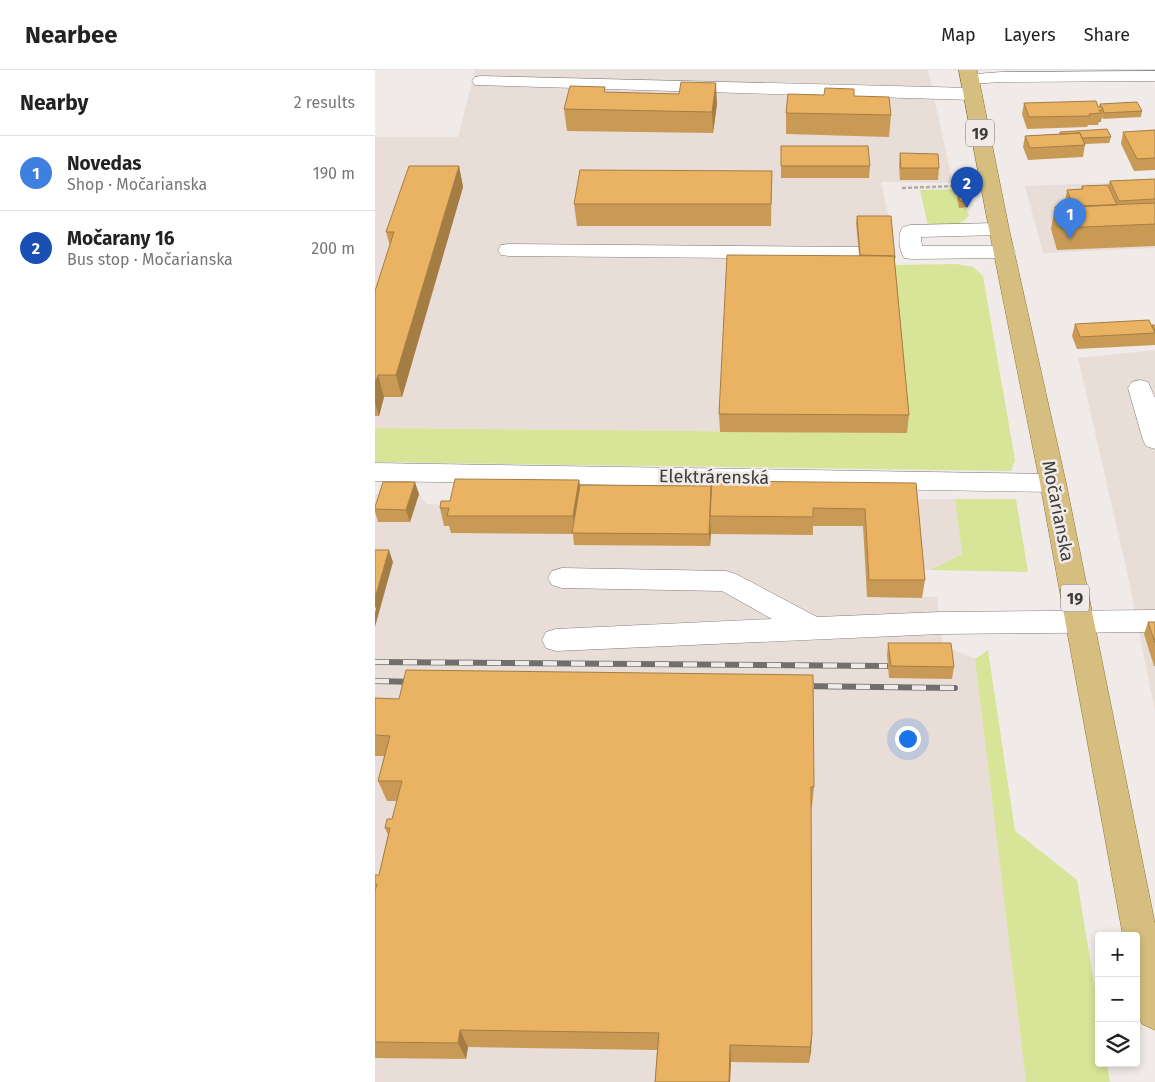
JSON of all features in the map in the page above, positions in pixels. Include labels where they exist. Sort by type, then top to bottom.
[{"type":"main road","name":"Močarianska","points":[[970,81],[1001,240],[1053,483],[1155,1012]]},
{"type":"lane","points":[[476,100],[483,75],[970,81],[1001,77],[1114,73],[1155,76]]},
{"type":"lane","points":[[903,253],[910,231],[1001,240]]},
{"type":"lane","points":[[509,250],[859,253]]},
{"type":"lane","points":[[1140,388],[1155,440]]},
{"type":"lane","name":"Elektrárenská","points":[[375,472],[1053,483]]},
{"type":"lane","points":[[562,578],[726,581],[812,628]]},
{"type":"lane","points":[[556,640],[812,628],[1079,621],[1155,621]]},
{"type":"path","points":[[902,188],[958,186]]},
{"type":"shaded area","points":[[475,70],[928,70],[953,183],[881,182],[890,223],[907,433],[375,428],[375,137],[458,137]]},
{"type":"shaded area","points":[[1155,181],[1155,248],[1043,253],[1025,186]]},
{"type":"shaded area","points":[[1155,350],[1155,711],[1127,572],[1078,358]]},
{"type":"shaded area","points":[[375,494],[419,494],[426,504],[446,505],[955,499],[962,554],[930,570],[920,570],[922,597],[937,597],[943,645],[975,659],[1026,1082],[375,1082]]},
{"type":"green space","points":[[958,189],[969,215],[956,225],[928,226],[920,190]]},
{"type":"green space","points":[[956,264],[973,267],[983,276],[1015,460],[1011,471],[375,462],[375,428],[907,433],[895,265]]},
{"type":"green space","points":[[955,499],[1016,499],[1028,572],[930,570],[962,554]]},
{"type":"green space","points":[[988,650],[1015,831],[1077,880],[1095,990],[1095,1067],[1108,1067],[1110,1082],[1026,1082],[975,659]]},
{"type":"building","points":[[681,82],[716,83],[712,112],[564,109],[570,86],[605,87],[604,92],[679,94]]},
{"type":"building","points":[[825,88],[854,89],[854,96],[889,97],[891,115],[786,113],[788,94],[824,95]]},
{"type":"building","points":[[1096,101],[1098,107],[1102,107],[1103,110],[1099,110],[1101,113],[1089,114],[1090,116],[1029,117],[1024,103]]},
{"type":"building","points":[[1137,102],[1142,111],[1104,113],[1100,104]]},
{"type":"building","points":[[1107,129],[1111,137],[1082,138],[1080,133],[1061,134],[1060,132]]},
{"type":"building","points":[[1155,130],[1155,158],[1137,159],[1123,132]]},
{"type":"building","points":[[1080,133],[1085,145],[1030,148],[1025,136]]},
{"type":"building","points":[[781,146],[868,146],[870,166],[781,166]]},
{"type":"building","points":[[900,153],[938,154],[939,168],[901,168]]},
{"type":"building","points":[[409,166],[459,166],[396,375],[378,375],[375,384],[375,291],[394,232],[386,232]]},
{"type":"building","points":[[580,170],[772,171],[771,204],[574,204]]},
{"type":"building","points":[[1155,179],[1155,199],[1119,201],[1110,181]]},
{"type":"building","points":[[1108,185],[1117,205],[1074,207],[1067,190],[1083,189],[1082,186]]},
{"type":"building","points":[[958,192],[965,192],[967,201],[960,201]]},
{"type":"building","points":[[1155,203],[1155,224],[1061,228],[1055,207]]},
{"type":"building","points":[[857,216],[891,216],[895,258],[894,256],[860,255]]},
{"type":"building","points":[[727,255],[894,256],[909,415],[719,414]]},
{"type":"building","points":[[1149,320],[1155,333],[1080,337],[1075,324]]},
{"type":"building","points":[[455,479],[579,480],[573,516],[447,516],[449,508],[440,508],[441,501],[450,501]]},
{"type":"building","points":[[712,481],[916,483],[925,580],[869,580],[865,509],[813,508],[813,517],[710,516]]},
{"type":"building","points":[[383,482],[415,482],[406,510],[375,509]]},
{"type":"building","points":[[580,485],[711,486],[709,534],[572,533]]},
{"type":"building","points":[[375,550],[389,550],[375,598]]},
{"type":"building","points":[[1148,622],[1155,622],[1155,643]]},
{"type":"building","points":[[888,643],[951,643],[954,667],[891,666]]},
{"type":"building","points":[[406,670],[813,675],[814,787],[811,787],[812,1035],[810,1047],[730,1045],[729,1082],[655,1082],[659,1033],[460,1030],[458,1043],[375,1042],[375,891],[377,884],[375,884],[375,875],[379,875],[390,828],[385,828],[387,819],[392,819],[402,781],[378,781],[390,736],[375,735],[375,698],[399,699]]},
{"type":"railway","points":[[375,662],[887,666]]},
{"type":"railway","points":[[375,681],[417,682]]},
{"type":"railway","points":[[800,686],[955,688]]},
{"type":"place","name":"Močarany 16","points":[[967,208]]},
{"type":"place","name":"Novedas","points":[[1070,239]]}]
